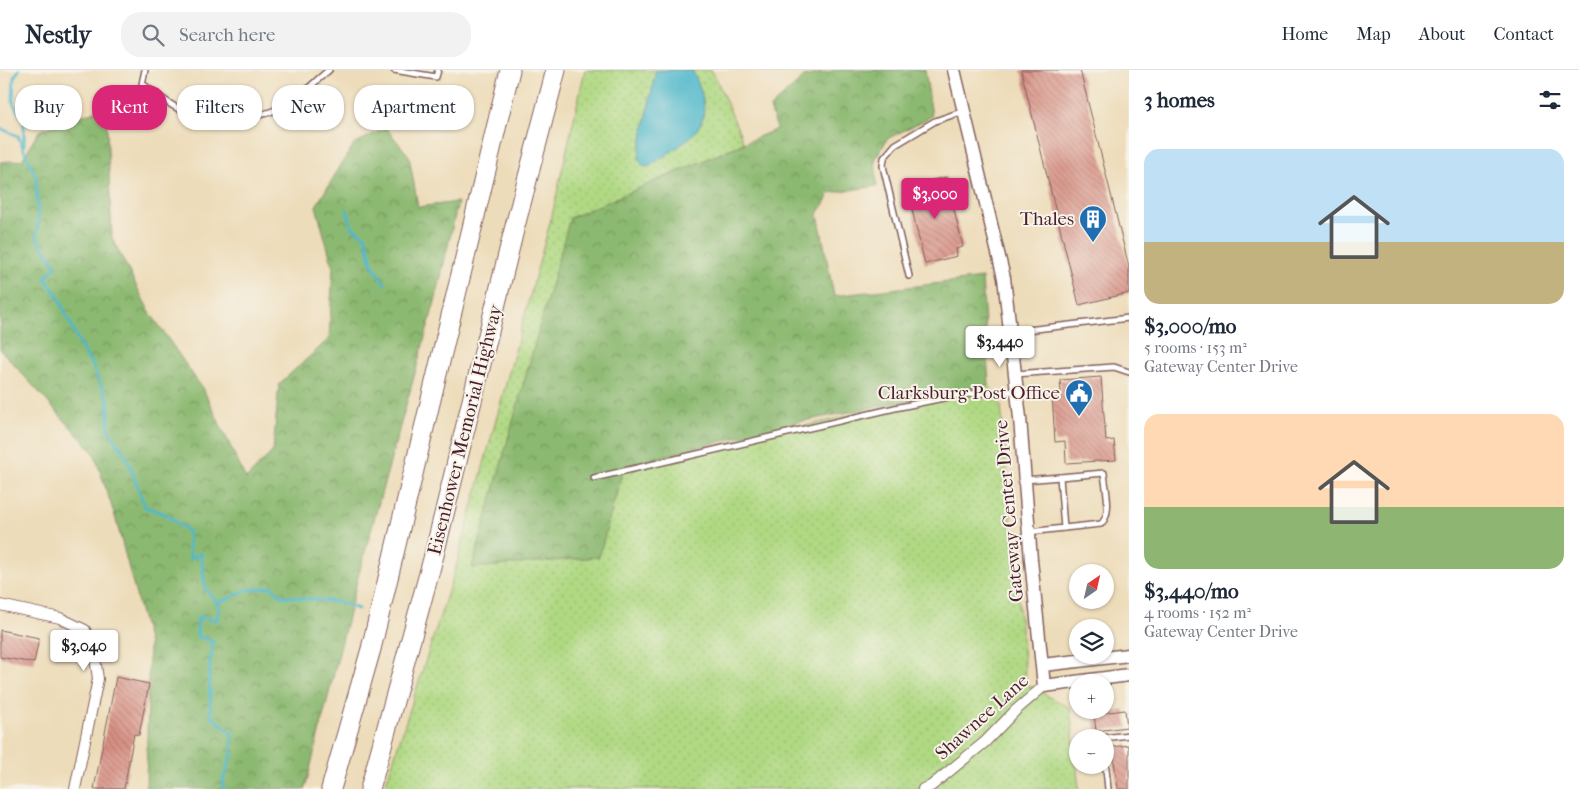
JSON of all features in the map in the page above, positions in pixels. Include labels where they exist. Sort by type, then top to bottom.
[{"type":"highway","name":"Eisenhower Memorial Highway","points":[[331,789],[372,649],[510,70]]},
{"type":"highway","name":"Eisenhower Memorial Highway","points":[[370,789],[433,559],[556,70]]},
{"type":"street","name":"Gateway Center Drive","points":[[954,70],[1004,278],[1044,686]]},
{"type":"street","points":[[0,605],[60,618],[85,630],[94,650],[98,678],[75,789]]},
{"type":"street","name":"Shawnee Lane","points":[[1042,665],[1129,655]]},
{"type":"street","name":"Shawnee Lane","points":[[923,789],[931,786],[985,742],[1016,710],[1044,686],[1129,676]]},
{"type":"lane","points":[[145,70],[142,84],[181,110],[209,117],[242,119],[271,112],[287,104],[300,96],[329,70]]},
{"type":"lane","points":[[394,70],[436,77],[438,70]]},
{"type":"lane","points":[[909,276],[883,166],[884,158],[895,145],[935,121],[964,111]]},
{"type":"lane","points":[[1009,332],[1129,318]]},
{"type":"lane","points":[[1014,374],[1114,368],[1129,372]]},
{"type":"lane","points":[[594,478],[958,395],[1016,391]]},
{"type":"lane","points":[[1025,480],[1104,473],[1108,513],[1101,524],[1029,532]]},
{"type":"lane","points":[[1060,477],[1064,528]]},
{"type":"lane","points":[[1114,737],[1129,735]]},
{"type":"lane","points":[[1106,774],[1108,789]]},
{"type":"green space","points":[[585,70],[711,70],[744,143],[570,218],[621,478],[624,466],[989,385],[1001,406],[1026,684],[1069,707],[1069,719],[1071,719],[1072,729],[1069,729],[1069,774],[1077,774],[1079,789],[384,789],[455,570],[552,215]]},
{"type":"green space","points":[[836,70],[925,70],[932,116],[887,139],[875,160],[877,186],[830,193],[818,214],[834,296],[982,278],[989,385],[798,422],[624,466],[599,557],[472,568],[570,218],[777,129],[770,108],[804,77]]},
{"type":"green space","points":[[92,112],[92,130],[107,130],[112,238],[149,311],[204,391],[246,479],[273,451],[279,384],[329,339],[333,267],[316,206],[354,144],[382,130],[388,130],[409,156],[418,207],[458,202],[436,298],[359,573],[305,789],[146,789],[149,644],[115,516],[94,453],[0,349],[0,162],[22,160],[39,131],[82,130],[82,116]]},
{"type":"water","points":[[656,70],[692,70],[704,105],[703,118],[698,128],[690,137],[650,166],[644,167],[639,160],[640,148]]},
{"type":"building","points":[[1021,70],[1080,70],[1129,267],[1129,293],[1079,305]]},
{"type":"building","points":[[946,177],[963,247],[956,249],[957,256],[925,264],[908,193],[915,191],[914,184]]},
{"type":"building","name":"Clarksburg Post Office","points":[[1101,377],[1106,441],[1114,440],[1116,460],[1066,463],[1065,441],[1055,442],[1052,393],[1061,392],[1060,380]]},
{"type":"building","points":[[0,630],[39,638],[34,663],[0,657]]},
{"type":"building","points":[[116,677],[149,684],[139,735],[134,734],[124,789],[94,789]]},
{"type":"building","points":[[1125,710],[1127,727],[1096,729],[1095,719],[1114,719],[1114,711]]},
{"type":"building","points":[[1129,745],[1129,789],[1118,789],[1114,747]]},
{"type":"waterway","points":[[19,70],[14,77],[13,103],[24,121],[24,147]]},
{"type":"waterway","points":[[0,128],[18,136],[36,177],[37,238],[56,266],[45,278],[58,296],[108,400],[109,430],[127,458],[145,507],[165,514],[188,531],[190,559],[201,553],[205,588],[219,606],[217,620],[198,617],[197,636],[213,642],[209,673],[211,716],[232,733],[232,754],[223,780],[223,789]]},
{"type":"waterway","points":[[347,210],[352,227],[366,237],[372,264],[385,284]]},
{"type":"waterway","points":[[216,602],[228,599],[246,590],[272,587],[281,596],[340,602],[358,609]]},
{"type":"place","name":"Thales","points":[[1093,243]]},
{"type":"place","name":"Clarksburg Post Office","points":[[1079,417]]}]
